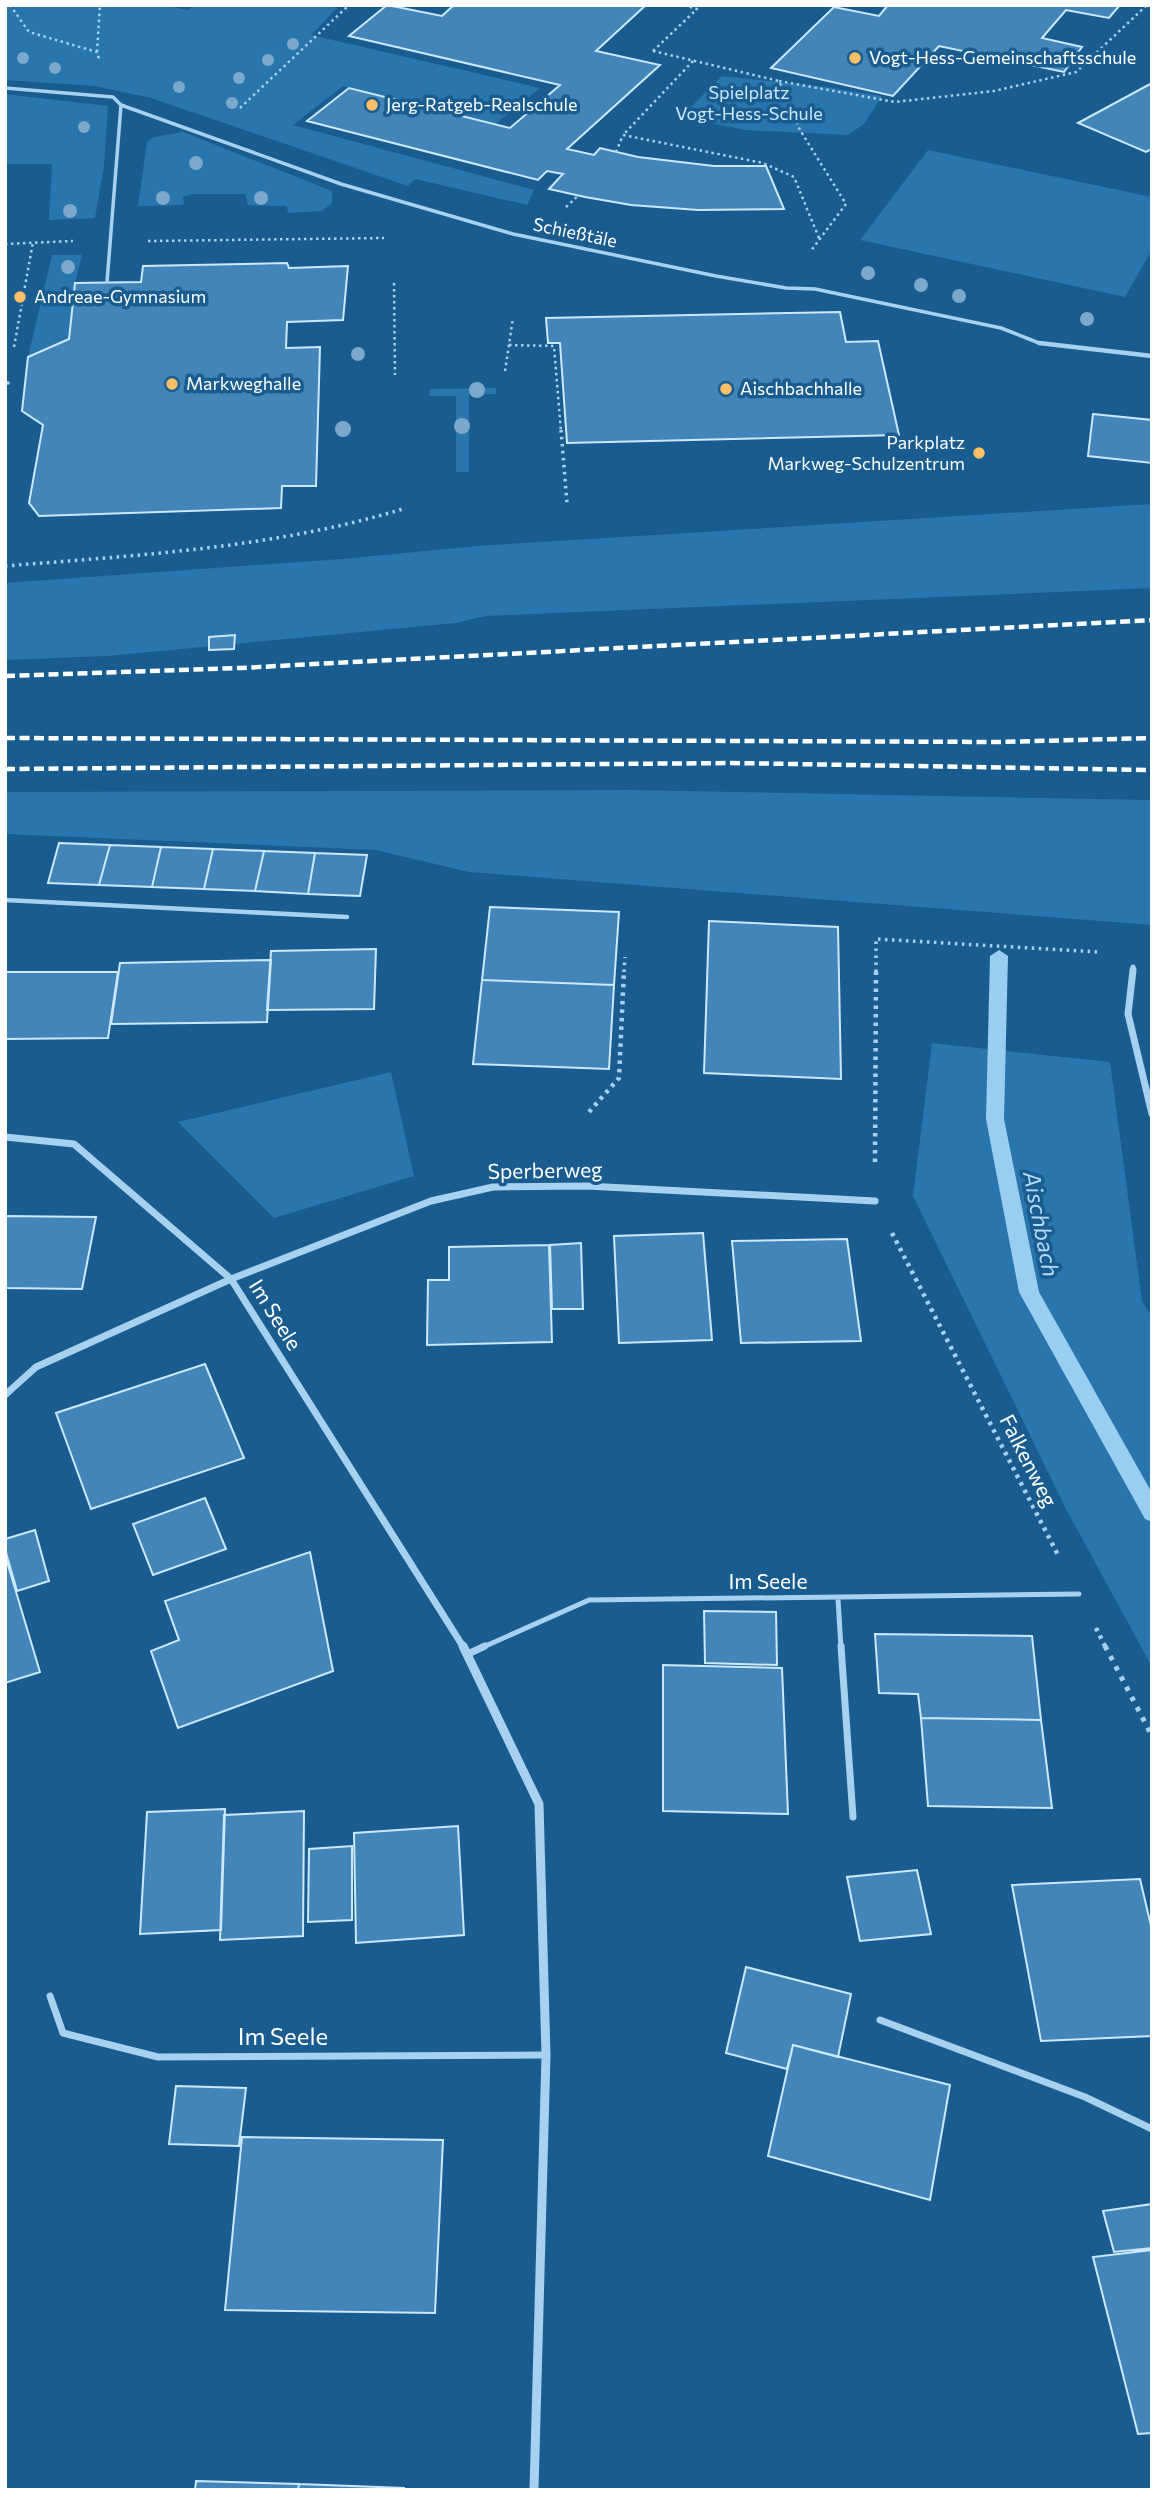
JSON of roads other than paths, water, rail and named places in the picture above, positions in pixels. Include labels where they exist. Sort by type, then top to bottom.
[{"type":"street","name":"Schießtäle","points":[[1039,343],[1152,356]]},
{"type":"street","points":[[1133,967],[1128,1014],[1152,1114]]},
{"type":"street","name":"Im Seele","points":[[5,1137],[74,1144],[231,1279],[468,1654],[539,1804],[546,2055],[534,2490]]},
{"type":"street","name":"Sperberweg","points":[[231,1279],[431,1202],[493,1187],[587,1186],[875,1200]]},
{"type":"street","name":"Im Seele","points":[[5,1395],[36,1367],[231,1279]]},
{"type":"lane","name":"Schießtäle","points":[[5,88],[113,97],[121,105],[341,184],[533,239],[786,288],[815,289],[1001,328],[1039,343]]},
{"type":"lane","points":[[107,282],[121,105]]},
{"type":"lane","points":[[5,900],[347,917]]},
{"type":"lane","name":"Im Seele","points":[[468,1654],[589,1600],[838,1600],[1079,1594]]},
{"type":"lane","points":[[838,1600],[853,1817]]},
{"type":"lane","name":"Im Seele","points":[[50,1996],[63,2032],[158,2057],[546,2055]]},
{"type":"lane","points":[[880,2020],[1085,2096],[1152,2129]]},
{"type":"waterway","name":"Aischbach","points":[[999,956],[995,1119],[1029,1292],[1152,1513]]},
{"type":"railway","points":[[5,676],[240,668],[1152,620]]},
{"type":"railway","points":[[5,738],[998,742],[1152,738]]},
{"type":"railway","points":[[5,769],[732,763],[1152,770]]},
{"type":"place","name":"Vogt-Hess-Gemeinschaftsschule","points":[[855,58]]},
{"type":"place","name":"Jerg-Ratgeb-Realschule","points":[[372,105]]},
{"type":"place","name":"Andreae-Gymnasium","points":[[20,297]]},
{"type":"place","name":"Markweghalle","points":[[172,384]]},
{"type":"place","name":"Aischbachhalle","points":[[726,389]]},
{"type":"place","name":"Parkplatz Markweg-Schulzentrum","points":[[979,453]]},
{"type":"park label","name":"Spielplatz Vogt-Hess-Schule","points":[[749,103]]}]
